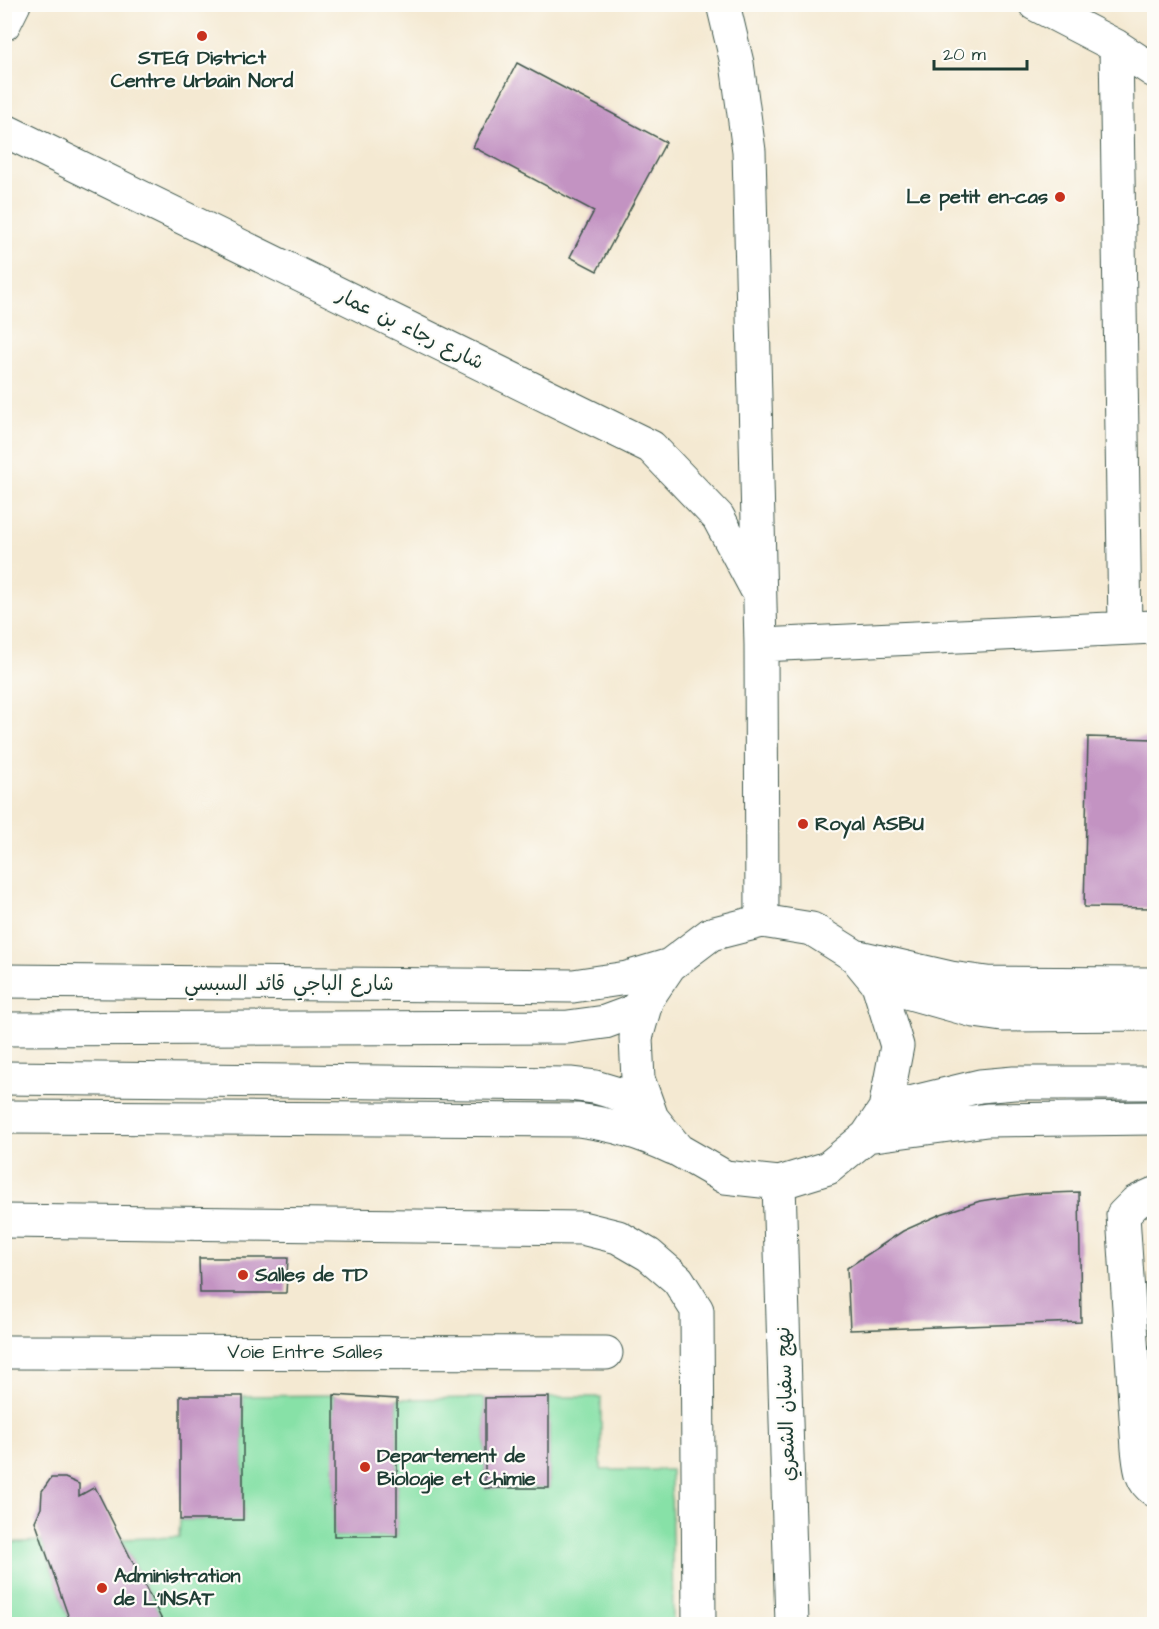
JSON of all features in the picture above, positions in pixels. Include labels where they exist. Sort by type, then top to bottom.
[{"type":"street","points":[[4,24],[14,4]]},
{"type":"street","points":[[723,4],[737,63],[749,151],[761,645],[762,921]]},
{"type":"street","points":[[1035,4],[1116,46],[1155,71]]},
{"type":"street","points":[[761,645],[1140,628],[1116,46]]},
{"type":"street","name":"شارع رجاء بن عمار","points":[[4,130],[651,447],[718,517],[759,594]]},
{"type":"street","points":[[4,1029],[568,1027],[605,1022],[632,1012],[647,999],[670,965],[711,934],[762,921],[812,929],[855,956],[879,984],[897,1046],[885,1109],[867,1137],[828,1168],[779,1183],[725,1177],[645,1134],[613,1125],[578,1120],[4,1117]]},
{"type":"street","points":[[855,956],[951,978],[987,983],[1155,984]]},
{"type":"street","name":"شارع الباجي قائد السبسي","points":[[4,981],[573,986],[627,978],[670,965]]},
{"type":"street","points":[[879,984],[974,1011],[1002,1016],[1155,1014]]},
{"type":"street","points":[[647,999],[636,1038],[638,1079],[652,1118]]},
{"type":"street","points":[[4,1078],[570,1083],[622,1095],[652,1118],[678,1150]]},
{"type":"street","points":[[885,1109],[980,1086],[1014,1083],[1155,1083]]},
{"type":"street","points":[[867,1137],[987,1120],[1155,1118]]},
{"type":"street","name":"نهج سفيان الشعري","points":[[779,1183],[792,1624]]},
{"type":"street","points":[[1155,1194],[1136,1202],[1123,1215],[1138,1449],[1141,1474],[1148,1486],[1155,1490]]},
{"type":"street","points":[[4,1221],[582,1228],[618,1237],[649,1255],[678,1280],[697,1310],[699,1624]]},
{"type":"street","name":"Voie Entre Salles","points":[[4,1352],[606,1353]]},
{"type":"green space","points":[[334,1395],[334,1536],[397,1536],[397,1399],[485,1398],[485,1488],[549,1488],[549,1397],[601,1397],[601,1470],[671,1470],[673,1624],[164,1624],[121,1539],[179,1537],[180,1520],[243,1520],[243,1396]]},
{"type":"green space","points":[[42,1541],[71,1624],[5,1624],[4,1543]]},
{"type":"building","points":[[517,63],[666,142],[597,271],[570,257],[594,211],[473,147]]},
{"type":"building","points":[[1088,737],[1154,739],[1154,908],[1084,907]]},
{"type":"building","points":[[1079,1192],[1081,1322],[850,1330],[847,1268],[903,1231],[941,1214],[980,1201],[1025,1194]]},
{"type":"building","name":"Salles de TD","points":[[199,1258],[288,1258],[286,1293],[200,1293]]},
{"type":"building","name":"Departement de Biologie et Chimie","points":[[334,1395],[397,1399],[397,1536],[334,1536]]},
{"type":"building","points":[[180,1396],[243,1396],[243,1520],[180,1520]]},
{"type":"building","points":[[549,1397],[549,1488],[485,1488],[485,1398]]},
{"type":"building","points":[[51,1478],[65,1478],[79,1484],[79,1496],[95,1487],[164,1624],[71,1624],[35,1521],[41,1508],[42,1491]]},
{"type":"place","name":"STEG District Centre Urbain Nord","points":[[202,36]]},
{"type":"place","name":"Le petit en-cas","points":[[1060,197]]},
{"type":"place","name":"Royal ASBU","points":[[803,824]]},
{"type":"place","name":"Salles de TD","points":[[243,1275]]},
{"type":"place","name":"Departement de Biologie et Chimie","points":[[365,1467]]},
{"type":"place","name":"Administration de L'INSAT","points":[[102,1588]]}]
